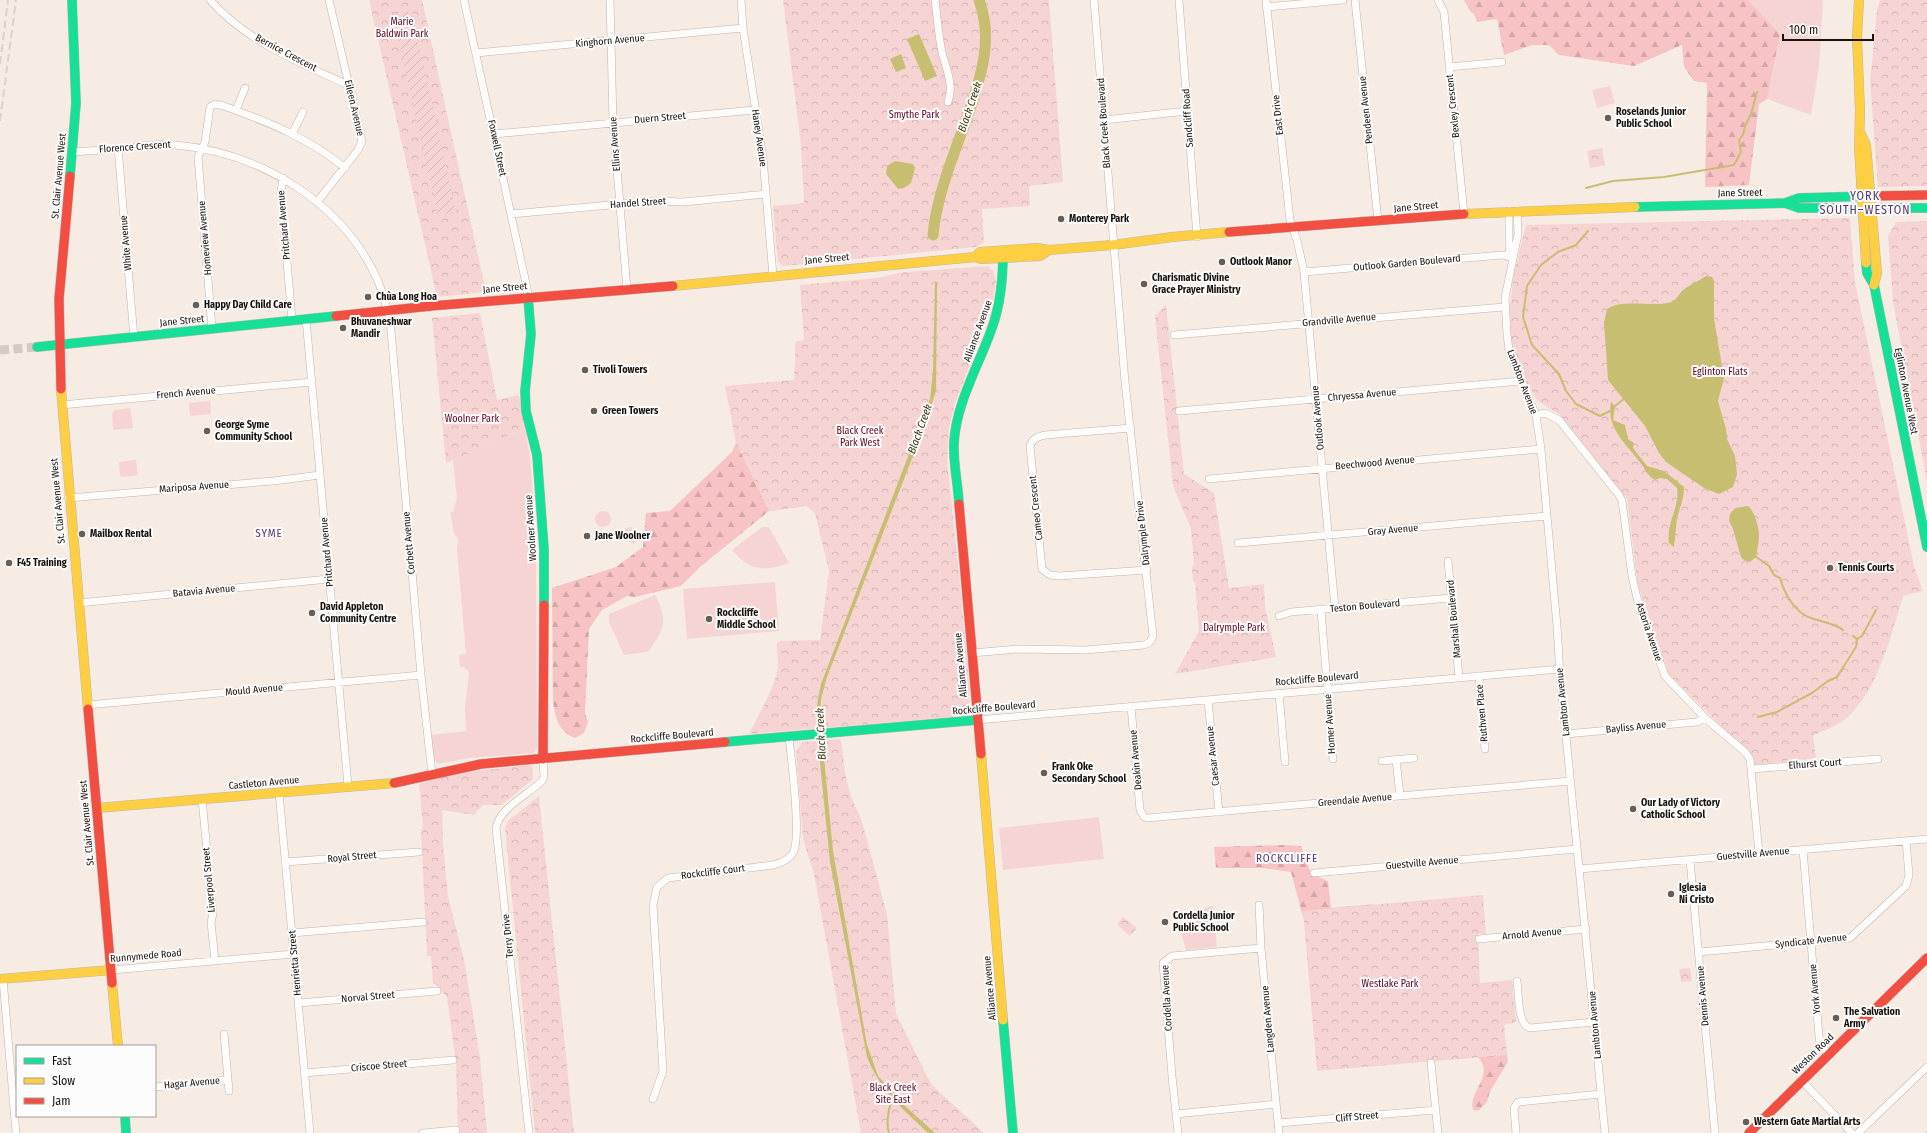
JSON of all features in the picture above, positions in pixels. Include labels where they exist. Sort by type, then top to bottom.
[{"type":"main road","name":"St. Clair Avenue West","points":[[72,0],[76,103],[60,281],[59,346],[61,405],[68,498],[118,1045]]},
{"type":"main road","name":"Eglinton Avenue West","points":[[1859,0],[1856,40],[1860,132],[1859,148],[1866,196],[1872,208],[1877,273],[1874,285]]},
{"type":"main road","name":"Jane Street","points":[[37,347],[59,346],[292,320],[528,297],[708,283],[975,257],[980,252],[1003,254],[1037,248],[1049,250],[1113,245],[1172,237],[1197,237],[1513,211],[1785,203],[1799,198],[1927,195]]},
{"type":"main road","name":"Eglinton Avenue West","points":[[1866,196],[1862,208],[1867,273],[1874,285],[1927,547]]},
{"type":"main road","name":"Jane Street","points":[[1785,203],[1799,208],[1927,208]]},
{"type":"main road","name":"Alliance Avenue","points":[[1003,254],[1003,282],[998,313],[962,404],[954,443],[1013,1133]]},
{"type":"main road","name":"Woolner Avenue","points":[[528,297],[531,334],[525,391],[526,411],[537,455],[544,550],[543,759]]},
{"type":"main road","name":"Rockcliffe Boulevard","points":[[432,774],[460,767],[977,720]]},
{"type":"main road","name":"Castleton Avenue","points":[[97,808],[411,780],[432,774]]},
{"type":"main road","name":"Weston Road","points":[[1749,1133],[1801,1080],[1927,958]]},
{"type":"main road","name":"Runnymede Road","points":[[1,979],[112,970]]},
{"type":"main road","points":[[125,1117],[126,1133]]},
{"type":"street","name":"Bernice Crescent","points":[[210,0],[234,23],[276,50],[348,85]]},
{"type":"street","name":"Eileen Avenue","points":[[317,202],[345,168],[358,150],[362,141],[329,0]]},
{"type":"street","name":"Foxwell Street","points":[[464,0],[528,297]]},
{"type":"street","name":"Ellins Avenue","points":[[610,0],[613,122],[627,289]]},
{"type":"street","name":"Haney Avenue","points":[[741,0],[743,28],[763,158],[773,276]]},
{"type":"street","points":[[935,0],[943,60],[950,78],[951,95],[948,102]]},
{"type":"street","name":"Black Creek Boulevard","points":[[1094,0],[1113,245]]},
{"type":"street","name":"Sandcliff Road","points":[[1179,0],[1197,237]]},
{"type":"street","points":[[1266,4],[1343,0]]},
{"type":"street","name":"Pendeen Avenue","points":[[1355,0],[1378,221]]},
{"type":"street","name":"Bexley Crescent","points":[[1438,0],[1444,12],[1464,214]]},
{"type":"street","name":"East Drive","points":[[1266,4],[1290,220],[1293,229]]},
{"type":"street","name":"Kinghorn Avenue","points":[[476,53],[743,28]]},
{"type":"street","points":[[1449,66],[1502,62]]},
{"type":"street","points":[[245,88],[236,110],[292,132],[329,155],[345,168]]},
{"type":"street","name":"Homeview Avenue","points":[[212,329],[198,157],[204,142],[209,109],[211,105],[218,104],[236,110]]},
{"type":"street","name":"Duern Street","points":[[494,134],[755,110]]},
{"type":"street","points":[[1104,120],[1187,111]]},
{"type":"street","points":[[292,132],[303,112]]},
{"type":"street","name":"Florence Crescent","points":[[72,152],[160,144],[201,148],[241,159],[282,178],[317,202],[344,229],[363,254],[377,280],[387,311]]},
{"type":"street","name":"White Avenue","points":[[118,148],[134,338]]},
{"type":"street","name":"Pritchard Avenue","points":[[282,178],[280,186],[292,320]]},
{"type":"street","name":"Handel Street","points":[[511,214],[654,201],[683,202],[766,194]]},
{"type":"street","name":"Lambton Avenue","points":[[1513,211],[1504,307],[1509,350],[1536,415],[1541,449],[1558,626],[1566,734],[1605,1133]]},
{"type":"street","name":"Lambton Avenue","points":[[1508,277],[1518,234],[1513,211]]},
{"type":"street","name":"Outlook Avenue","points":[[1293,229],[1304,272],[1335,608]]},
{"type":"street","name":"Dalrymple Drive","points":[[972,653],[1018,649],[1086,650],[1144,645],[1150,642],[1153,636],[1113,245]]},
{"type":"street","name":"Outlook Garden Boulevard","points":[[1304,272],[1502,255],[1509,256]]},
{"type":"street","name":"Grandville Avenue","points":[[1174,335],[1504,307]]},
{"type":"street","name":"Corbett Avenue","points":[[387,311],[390,322],[421,675],[432,774]]},
{"type":"street","name":"Pritchard Avenue","points":[[306,319],[348,786]]},
{"type":"street","name":"Chryessa Avenue","points":[[1179,411],[1521,381]]},
{"type":"street","name":"French Avenue","points":[[61,405],[312,382]]},
{"type":"street","name":"Astoria Avenue","points":[[1536,415],[1545,413],[1558,420],[1619,495],[1622,501],[1637,598],[1658,661],[1665,676],[1705,718],[1745,752],[1750,760],[1759,854]]},
{"type":"street","name":"Cameo Crescent","points":[[1131,428],[1045,435],[1035,437],[1033,440],[1030,446],[1042,569],[1050,575],[1059,576],[1147,570]]},
{"type":"street","name":"Beechwood Avenue","points":[[1209,479],[1541,449]]},
{"type":"street","name":"Mariposa Avenue","points":[[68,498],[273,481],[320,475]]},
{"type":"street","name":"Gray Avenue","points":[[1238,543],[1547,516]]},
{"type":"street","name":"Marshall Boulevard","points":[[1448,562],[1459,677]]},
{"type":"street","name":"Batavia Avenue","points":[[78,603],[329,579]]},
{"type":"street","name":"Teston Boulevard","points":[[1279,616],[1291,612],[1451,598]]},
{"type":"street","points":[[1321,610],[1328,689]]},
{"type":"street","name":"Rockcliffe Boulevard","points":[[977,720],[1560,669]]},
{"type":"street","name":"Mould Avenue","points":[[88,705],[421,675]]},
{"type":"street","name":"Ruthven Place","points":[[1479,676],[1485,749]]},
{"type":"street","name":"Homer Avenue","points":[[1328,689],[1333,760]]},
{"type":"street","points":[[1279,693],[1285,762]]},
{"type":"street","name":"Caesar Avenue","points":[[1208,700],[1219,812]]},
{"type":"street","name":"Deakin Avenue","points":[[1131,706],[1141,813]]},
{"type":"street","name":"Bayliss Avenue","points":[[1566,734],[1697,722],[1705,718]]},
{"type":"street","name":"Rockcliffe Court","points":[[653,1099],[663,1070],[653,905],[657,887],[668,878],[773,865],[788,859],[793,853],[797,835],[789,737]]},
{"type":"street","points":[[1382,761],[1414,758]]},
{"type":"street","name":"Terry Drive","points":[[529,1133],[496,828],[497,822],[503,814],[542,781],[544,777],[543,759]]},
{"type":"street","points":[[1396,759],[1400,796]]},
{"type":"street","name":"Elhurst Court","points":[[1752,769],[1878,759]]},
{"type":"street","name":"Greendale Avenue","points":[[1141,813],[1150,818],[1571,781]]},
{"type":"street","name":"Henrietta Street","points":[[279,792],[310,1133]]},
{"type":"street","name":"Liverpool Street","points":[[202,799],[213,914],[211,922],[215,961]]},
{"type":"street","name":"Guestville Avenue","points":[[1579,869],[1927,839]]},
{"type":"street","name":"Syndicate Avenue","points":[[1699,952],[1852,937],[1903,889],[1907,883],[1909,875],[1906,841]]},
{"type":"street","name":"Guestville Avenue","points":[[1314,873],[1577,850]]},
{"type":"street","name":"York Avenue","points":[[1803,850],[1820,1043],[1828,1054]]},
{"type":"street","name":"Royal Street","points":[[286,862],[419,852]]},
{"type":"street","name":"Dennis Avenue","points":[[1690,860],[1715,1133]]},
{"type":"street","name":"Langden Avenue","points":[[1259,905],[1279,1133]]},
{"type":"street","points":[[292,933],[423,922]]},
{"type":"street","name":"Arnold Avenue","points":[[1479,939],[1586,929]]},
{"type":"street","name":"Cordella Avenue","points":[[1178,1133],[1163,963],[1172,956],[1262,948]]},
{"type":"street","name":"Runnymede Road","points":[[112,970],[294,954]]},
{"type":"street","points":[[1,979],[16,1133]]},
{"type":"street","points":[[1517,981],[1521,1021],[1525,1027],[1530,1028],[1594,1022]]},
{"type":"street","name":"Norval Street","points":[[299,1003],[437,991]]},
{"type":"street","name":"Hagar Avenue","points":[[224,1034],[229,1090]]},
{"type":"street","name":"Criscoe Street","points":[[304,1072],[453,1060]]},
{"type":"street","points":[[1431,1063],[1438,1133]]},
{"type":"street","points":[[1858,1133],[1927,1067]]},
{"type":"street","name":"Hagar Avenue","points":[[156,1086],[228,1080]]},
{"type":"street","points":[[1801,1080],[1852,1133]]},
{"type":"street","points":[[1516,1133],[1514,1108],[1516,1103],[1601,1094]]},
{"type":"street","points":[[1176,1114],[1276,1104]]},
{"type":"street","name":"Cliff Street","points":[[1278,1123],[1436,1110]]},
{"type":"street","points":[[423,1133],[456,1130]]},
{"type":"green space","name":"Marie Baldwin Park","points":[[369,0],[422,0],[486,292],[437,297]]},
{"type":"green space","name":"Smythe Park","points":[[783,0],[1049,0],[1063,182],[1029,186],[1030,206],[982,209],[984,242],[976,247],[783,266],[778,262],[773,206],[804,203],[801,145]]},
{"type":"green space","points":[[1464,0],[1748,0],[1780,34],[1767,99],[1759,104],[1749,185],[1705,187],[1707,83],[1694,81],[1684,67],[1682,45],[1634,66],[1559,55],[1549,45],[1532,45],[1504,55],[1497,19],[1477,22],[1474,14],[1470,11]]},
{"type":"green space","points":[[1748,0],[1823,0],[1819,67],[1811,115],[1767,99],[1780,34]]},
{"type":"green space","points":[[1880,0],[1927,0],[1927,186],[1878,187],[1870,81],[1877,10]]},
{"type":"green space","points":[[412,11],[456,211],[438,217],[393,15]]},
{"type":"green space","points":[[1610,86],[1615,103],[1597,108],[1592,90]]},
{"type":"green space","points":[[1602,148],[1605,165],[1590,168],[1587,151]]},
{"type":"green space","name":"Eglinton Flats","points":[[1850,218],[1855,282],[1914,566],[1923,591],[1903,596],[1883,660],[1868,691],[1859,704],[1849,716],[1841,722],[1813,736],[1816,758],[1754,765],[1746,751],[1669,674],[1638,586],[1627,499],[1560,415],[1538,401],[1518,370],[1511,344],[1510,306],[1514,273],[1526,225]]},
{"type":"green space","points":[[1927,221],[1927,481],[1893,302],[1888,236],[1896,222]]},
{"type":"green space","name":"Black Creek Park West","points":[[988,266],[993,271],[996,281],[992,308],[955,403],[949,428],[947,459],[969,682],[970,713],[964,716],[749,734],[766,700],[777,673],[777,650],[779,641],[820,640],[829,571],[815,513],[806,506],[769,511],[736,443],[725,386],[794,380],[796,341],[804,340],[800,285],[877,278],[904,272]]},
{"type":"green space","name":"Dalrymple Park","points":[[1166,304],[1184,474],[1214,493],[1229,588],[1264,584],[1265,607],[1276,657],[1175,674],[1199,631],[1195,582],[1193,581],[1192,567],[1194,565],[1191,529],[1173,486],[1155,316]]},
{"type":"green space","name":"Woolner Park","points":[[480,313],[497,400],[519,395],[525,428],[446,463],[432,318]]},
{"type":"green space","points":[[796,341],[806,506],[769,511],[700,567],[681,586],[635,597],[627,596],[602,610],[589,629],[585,713],[588,722],[584,733],[575,738],[569,735],[561,728],[559,724],[555,714],[553,702],[552,588],[616,567],[643,547],[646,513],[670,511],[732,452],[736,443],[753,435],[794,397]]},
{"type":"green space","points":[[210,401],[211,414],[190,416],[189,403]]},
{"type":"green space","points":[[130,408],[133,428],[113,430],[112,413],[115,410]]},
{"type":"green space","points":[[525,428],[530,456],[536,538],[537,749],[533,753],[469,758],[438,764],[433,757],[431,735],[466,731],[465,708],[469,672],[464,667],[460,667],[459,655],[466,654],[457,550],[458,539],[454,533],[450,512],[453,512],[457,498],[453,461]]},
{"type":"green space","points":[[136,460],[138,475],[120,476],[119,462]]},
{"type":"green space","points":[[603,511],[609,513],[611,519],[609,525],[603,527],[597,525],[595,519],[597,513]]},
{"type":"green space","points":[[631,527],[636,532],[638,539],[634,544],[625,540],[623,535],[626,528]]},
{"type":"green space","points":[[762,527],[769,527],[789,563],[772,568],[758,568],[745,562],[732,550]]},
{"type":"green space","points":[[775,582],[779,631],[687,639],[683,589]]},
{"type":"green space","points":[[655,595],[662,612],[663,619],[663,625],[658,637],[648,652],[624,655],[609,622],[609,614]]},
{"type":"green space","name":"Black Creek Site East","points":[[840,739],[848,785],[852,799],[861,818],[887,914],[896,1014],[931,1084],[984,1133],[861,1133],[814,874],[803,839],[796,751],[803,742]]},
{"type":"green space","points":[[532,765],[533,779],[502,805],[483,805],[474,815],[442,810],[443,844],[448,896],[464,960],[480,1057],[487,1133],[458,1133],[456,1064],[447,997],[436,984],[433,984],[431,956],[427,956],[421,830],[423,826],[419,784],[455,773]]},
{"type":"green space","points":[[539,796],[574,1133],[535,1133],[505,828],[508,821]]},
{"type":"green space","points":[[1099,817],[1104,859],[1003,870],[999,828]]},
{"type":"green space","points":[[1301,846],[1311,874],[1328,881],[1331,908],[1378,904],[1303,917],[1291,872],[1262,868],[1216,868],[1214,847]]},
{"type":"green space","name":"Westlake Park","points":[[1483,895],[1486,934],[1478,934],[1480,983],[1512,980],[1516,1022],[1504,1025],[1507,1055],[1317,1071],[1303,911]]},
{"type":"green space","points":[[1213,906],[1217,947],[1186,950],[1180,930],[1181,924],[1193,914]]},
{"type":"green space","points":[[1123,917],[1137,928],[1130,936],[1117,925]]},
{"type":"green space","points":[[1690,968],[1692,981],[1681,982],[1679,969]]},
{"type":"green space","points":[[1506,1047],[1508,1062],[1490,1091],[1487,1102],[1479,1110],[1474,1111],[1472,1105],[1473,1098],[1482,1078],[1484,1071],[1483,1064],[1478,1057],[1444,1060],[1445,1057]]},
{"type":"water","points":[[919,34],[937,76],[925,81],[907,39]]},
{"type":"water","points":[[901,54],[906,68],[896,72],[890,59]]},
{"type":"water","points":[[895,161],[913,164],[915,168],[911,183],[904,188],[898,189],[886,174],[887,166]]},
{"type":"water","points":[[1706,276],[1712,277],[1714,281],[1714,319],[1724,378],[1718,401],[1726,429],[1727,439],[1735,456],[1737,474],[1733,487],[1719,494],[1704,488],[1666,462],[1659,453],[1645,426],[1608,380],[1604,322],[1607,309],[1621,304],[1664,304],[1671,302],[1676,299],[1684,289]]},
{"type":"water","points":[[935,282],[937,282],[936,391],[922,433],[827,677],[821,699],[820,716],[833,851],[867,1045],[878,1076],[903,1104],[935,1133],[928,1133],[893,1099],[879,1080],[867,1057],[830,862],[816,710],[821,684],[930,399],[933,371]]},
{"type":"water","points":[[1611,402],[1615,406],[1613,420],[1625,425],[1628,439],[1634,443],[1633,448],[1647,466],[1664,471],[1684,487],[1683,498],[1677,518],[1674,547],[1669,543],[1669,529],[1677,502],[1677,488],[1667,479],[1660,478],[1655,480],[1648,474],[1614,427],[1610,411]]},
{"type":"water","points":[[1748,506],[1756,519],[1759,535],[1756,557],[1750,562],[1741,557],[1733,529],[1729,521],[1730,514],[1735,508]]},
{"type":"waterway","name":"Black Creek","points":[[933,235],[938,203],[982,69],[985,28],[979,0]]},
{"type":"waterway","points":[[1586,188],[1613,181],[1664,177],[1734,165],[1741,152],[1739,140],[1743,135],[1745,126],[1751,114],[1757,92]]},
{"type":"waterway","points":[[1588,231],[1576,245],[1558,252],[1541,265],[1527,286],[1523,317],[1532,345],[1559,374],[1566,391],[1576,404],[1600,416],[1610,411]]},
{"type":"waterway","points":[[1615,406],[1625,398]]},
{"type":"waterway","points":[[1755,556],[1769,566],[1774,575],[1780,578],[1787,596],[1800,612],[1811,618],[1832,624],[1843,630]]},
{"type":"waterway","points":[[1857,639],[1862,636],[1876,610]]},
{"type":"waterway","points":[[1853,636],[1857,639]]},
{"type":"waterway","points":[[1758,717],[1777,712],[1812,693],[1828,681],[1837,677],[1856,647],[1857,639]]},
{"type":"waterway","points":[[889,1133],[888,1115],[890,1105],[894,1098]]},
{"type":"tunnel","points":[[0,350],[37,347]]},
{"type":"railway","points":[[0,64],[8,0]]},
{"type":"railway","points":[[0,121],[16,0]]},
{"type":"traffic: fast","points":[[70,176],[76,103],[72,0]]},
{"type":"traffic: fast","points":[[1635,207],[1785,203],[1799,198],[1872,196]]},
{"type":"traffic: fast","points":[[1785,203],[1799,208],[1927,208]]},
{"type":"traffic: fast","points":[[959,504],[954,458],[956,428],[963,399],[987,342],[998,309],[1003,272],[1003,253]]},
{"type":"traffic: fast","points":[[1866,263],[1867,273],[1874,285],[1927,547]]},
{"type":"traffic: fast","points":[[528,297],[531,334],[525,391],[526,411],[537,455],[544,550],[544,605]]},
{"type":"traffic: fast","points":[[37,347],[336,316]]},
{"type":"traffic: fast","points":[[725,742],[977,720]]},
{"type":"traffic: fast","points":[[1003,1020],[1013,1133]]},
{"type":"traffic: fast","points":[[125,1117],[126,1133]]},
{"type":"traffic: slow","points":[[1859,0],[1857,37],[1860,111],[1859,148],[1866,263]]},
{"type":"traffic: slow","points":[[1861,134],[1866,145],[1877,273],[1874,285]]},
{"type":"traffic: slow","points":[[1464,214],[1635,207]]},
{"type":"traffic: slow","points":[[975,257],[980,252],[1037,248],[1049,250],[1113,245],[1172,237],[1229,232]]},
{"type":"traffic: slow","points":[[673,286],[975,257],[981,259],[1040,256],[1049,250]]},
{"type":"traffic: slow","points":[[61,389],[88,709]]},
{"type":"traffic: slow","points":[[981,754],[1003,1020]]},
{"type":"traffic: slow","points":[[97,808],[394,783]]},
{"type":"traffic: slow","points":[[0,979],[112,970]]},
{"type":"traffic: slow","points":[[112,983],[118,1045]]},
{"type":"traffic: jam","points":[[61,389],[59,299],[70,176]]},
{"type":"traffic: jam","points":[[1872,196],[1927,195]]},
{"type":"traffic: jam","points":[[1229,232],[1464,214]]},
{"type":"traffic: jam","points":[[336,316],[431,306],[673,286]]},
{"type":"traffic: jam","points":[[959,504],[981,754]]},
{"type":"traffic: jam","points":[[543,759],[544,605]]},
{"type":"traffic: jam","points":[[88,709],[112,983]]},
{"type":"traffic: jam","points":[[394,783],[481,764],[725,742]]},
{"type":"traffic: jam","points":[[1749,1133],[1927,958]]},
{"type":"place","name":"Roselands Junior Public School","points":[[1608,118]]},
{"type":"place","name":"Monterey Park","points":[[1061,219]]},
{"type":"place","name":"Outlook Manor","points":[[1222,262]]},
{"type":"place","name":"Charismatic Divine Grace Prayer Ministry","points":[[1144,284]]},
{"type":"place","name":"Chùa Long Hoa","points":[[368,297]]},
{"type":"place","name":"Happy Day Child Care","points":[[196,305]]},
{"type":"place","name":"Bhuvaneshwar Mandir","points":[[343,328]]},
{"type":"place","name":"Tivoli Towers","points":[[585,370]]},
{"type":"place","name":"Green Towers","points":[[594,411]]},
{"type":"place","name":"George Syme Community School","points":[[207,431]]},
{"type":"place","name":"Mailbox Rental","points":[[82,534]]},
{"type":"place","name":"Jane Woolner","points":[[587,536]]},
{"type":"place","name":"F45 Training","points":[[9,563]]},
{"type":"place","name":"Tennis Courts","points":[[1830,568]]},
{"type":"place","name":"David Appleton Community Centre","points":[[312,613]]},
{"type":"place","name":"Rockcliffe Middle School","points":[[709,619]]},
{"type":"place","name":"Frank Oke Secondary School","points":[[1044,773]]},
{"type":"place","name":"Our Lady of Victory Catholic School","points":[[1633,809]]},
{"type":"place","name":"Iglesia Ni Cristo","points":[[1671,894]]},
{"type":"place","name":"Cordella Junior Public School","points":[[1165,922]]},
{"type":"place","name":"The Salvation Army","points":[[1836,1018]]},
{"type":"place","name":"Western Gate Martial Arts","points":[[1746,1122]]},
{"type":"district","name":"YORK SOUTH–WESTON","points":[[1865,203]]},
{"type":"district","name":"SYME","points":[[269,533]]},
{"type":"district","name":"ROCKCLIFFE","points":[[1287,858]]}]
